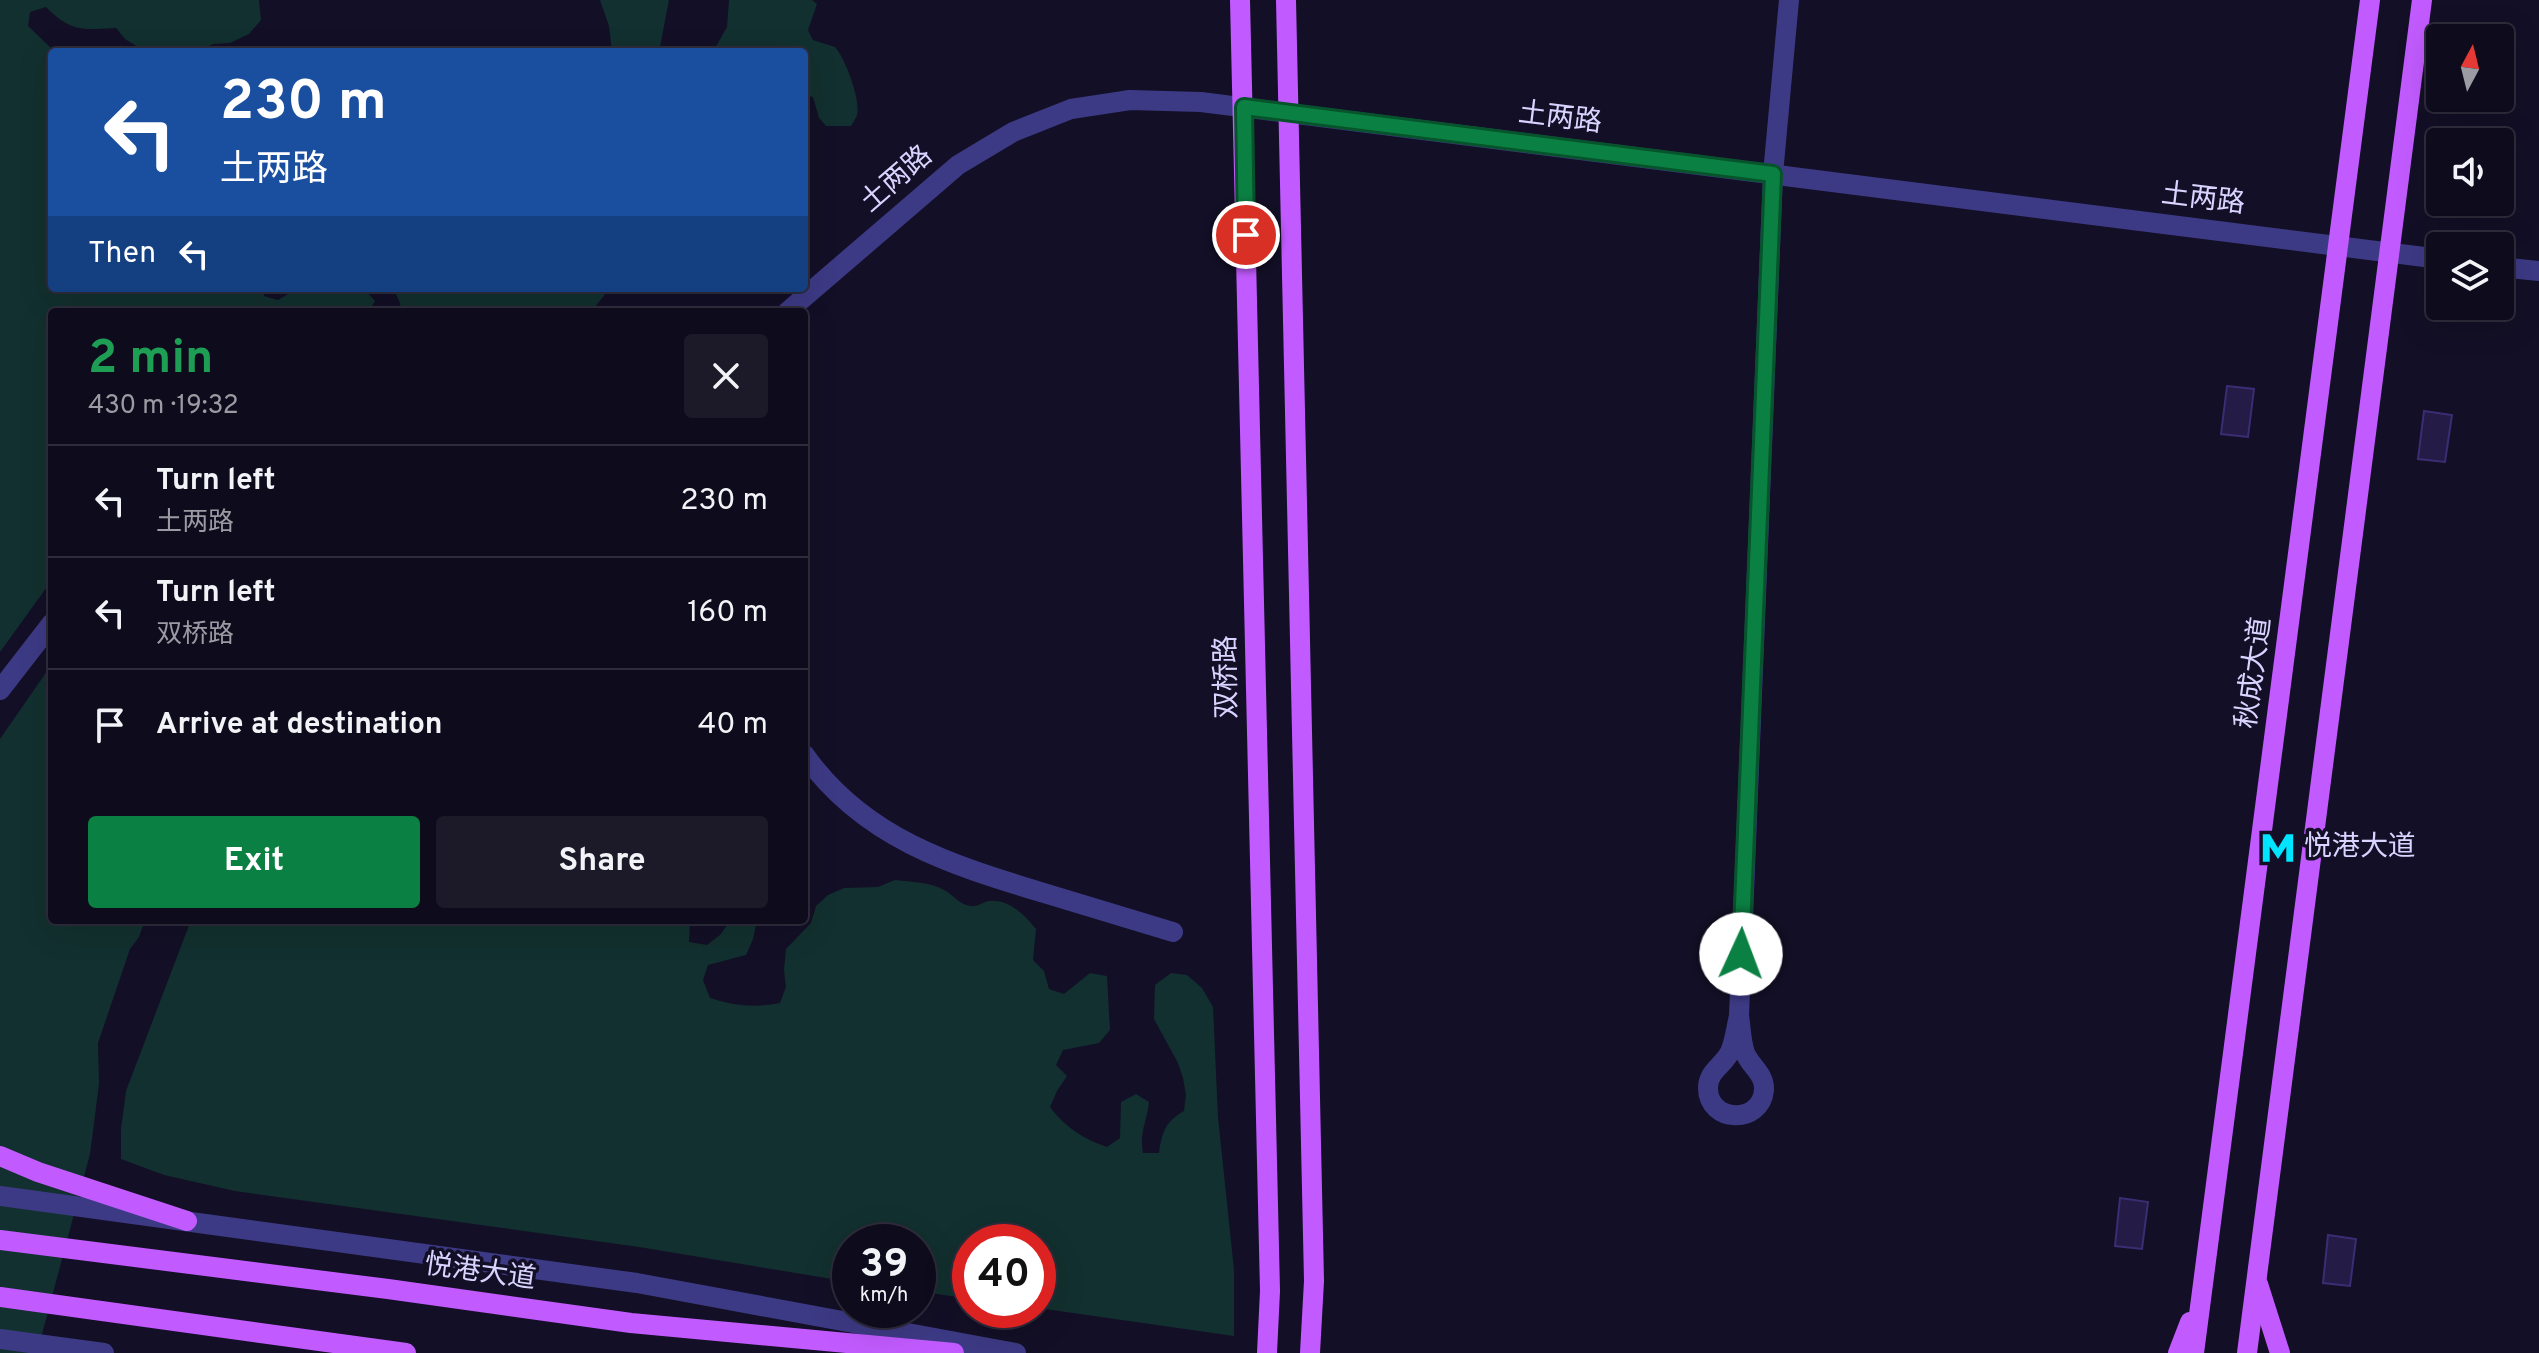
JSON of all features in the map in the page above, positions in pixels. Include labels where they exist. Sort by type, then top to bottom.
[{"type":"main road","name":"双桥路","points":[[1240,0],[1270,1291],[1267,1353]]},
{"type":"main road","points":[[1286,0],[1314,1281],[1310,1353]]},
{"type":"main road","name":"秋成大道","points":[[2194,1353],[2370,0]]},
{"type":"main road","points":[[2247,1353],[2422,0]]},
{"type":"main road","points":[[0,1156],[38,1172],[187,1221]]},
{"type":"main road","name":"悦港大道","points":[[0,1240],[631,1323],[954,1353]]},
{"type":"main road","points":[[2255,1277],[2280,1353]]},
{"type":"main road","points":[[2178,1353],[2201,1296]]},
{"type":"main road","points":[[0,1297],[406,1353]]},
{"type":"street","points":[[1739,1016],[1773,174],[1789,0]]},
{"type":"street","name":"土两路","points":[[792,308],[958,165],[1013,132],[1071,109],[1130,100],[1244,107],[2426,257]]},
{"type":"street","points":[[2514,268],[2539,271]]},
{"type":"street","points":[[0,690],[48,628]]},
{"type":"street","points":[[808,759],[842,797],[920,851],[965,870],[1173,932]]},
{"type":"street","points":[[0,1196],[637,1283],[1016,1353]]},
{"type":"street","points":[[0,1339],[104,1353]]},
{"type":"green space","points":[[0,0],[259,0],[261,20],[249,34],[230,43],[204,48],[140,48],[125,39],[116,28],[78,28],[46,7],[30,12],[28,26],[51,48],[48,48],[48,292],[264,292],[264,296],[278,300],[291,292],[367,292],[375,301],[371,308],[48,308],[48,586],[0,652]]},
{"type":"green space","points":[[600,0],[669,0],[660,48],[612,48],[609,26]]},
{"type":"green space","points":[[729,0],[812,0],[817,4],[808,30],[813,40],[835,47],[839,52],[854,90],[858,108],[851,126],[826,126],[819,118],[813,97],[808,96],[808,48],[715,48],[727,27]]},
{"type":"green space","points":[[395,292],[607,292],[594,308],[401,308]]},
{"type":"green space","points":[[48,670],[48,924],[144,924],[130,949],[98,1043],[99,1084],[90,1154],[37,1353],[0,1353],[0,739]]},
{"type":"green space","points":[[895,880],[939,887],[967,905],[989,901],[1003,903],[1016,909],[1036,929],[1033,960],[1044,971],[1049,989],[1064,994],[1090,973],[1107,976],[1110,1030],[1099,1043],[1063,1050],[1056,1065],[1067,1076],[1050,1107],[1075,1132],[1107,1147],[1120,1138],[1121,1102],[1136,1094],[1149,1102],[1143,1153],[1159,1153],[1166,1128],[1172,1119],[1184,1111],[1186,1095],[1178,1063],[1154,1019],[1155,985],[1171,973],[1187,975],[1202,988],[1213,1007],[1218,1117],[1234,1270],[1234,1336],[1056,1311],[1056,1224],[952,1224],[952,1296],[936,1294],[936,1224],[832,1224],[832,1279],[639,1247],[235,1191],[164,1175],[121,1159],[126,1091],[189,924],[690,924],[689,942],[707,945],[728,924],[756,924],[746,955],[708,965],[703,980],[710,998],[753,1006],[780,1003],[786,987],[786,949],[811,923],[816,906],[828,895],[844,888],[878,887]]},
{"type":"building","points":[[2227,386],[2254,389],[2248,437],[2221,434]]},
{"type":"building","points":[[2424,411],[2452,415],[2445,462],[2418,459]]},
{"type":"building","points":[[2120,1198],[2148,1202],[2142,1249],[2115,1246]]},
{"type":"building","points":[[2328,1235],[2356,1239],[2350,1286],[2323,1283]]},
{"type":"place","name":"悦港大道","points":[[2278,848]]},
{"type":"route","points":[[1246,235],[1244,107],[1773,174],[1741,954]]}]
